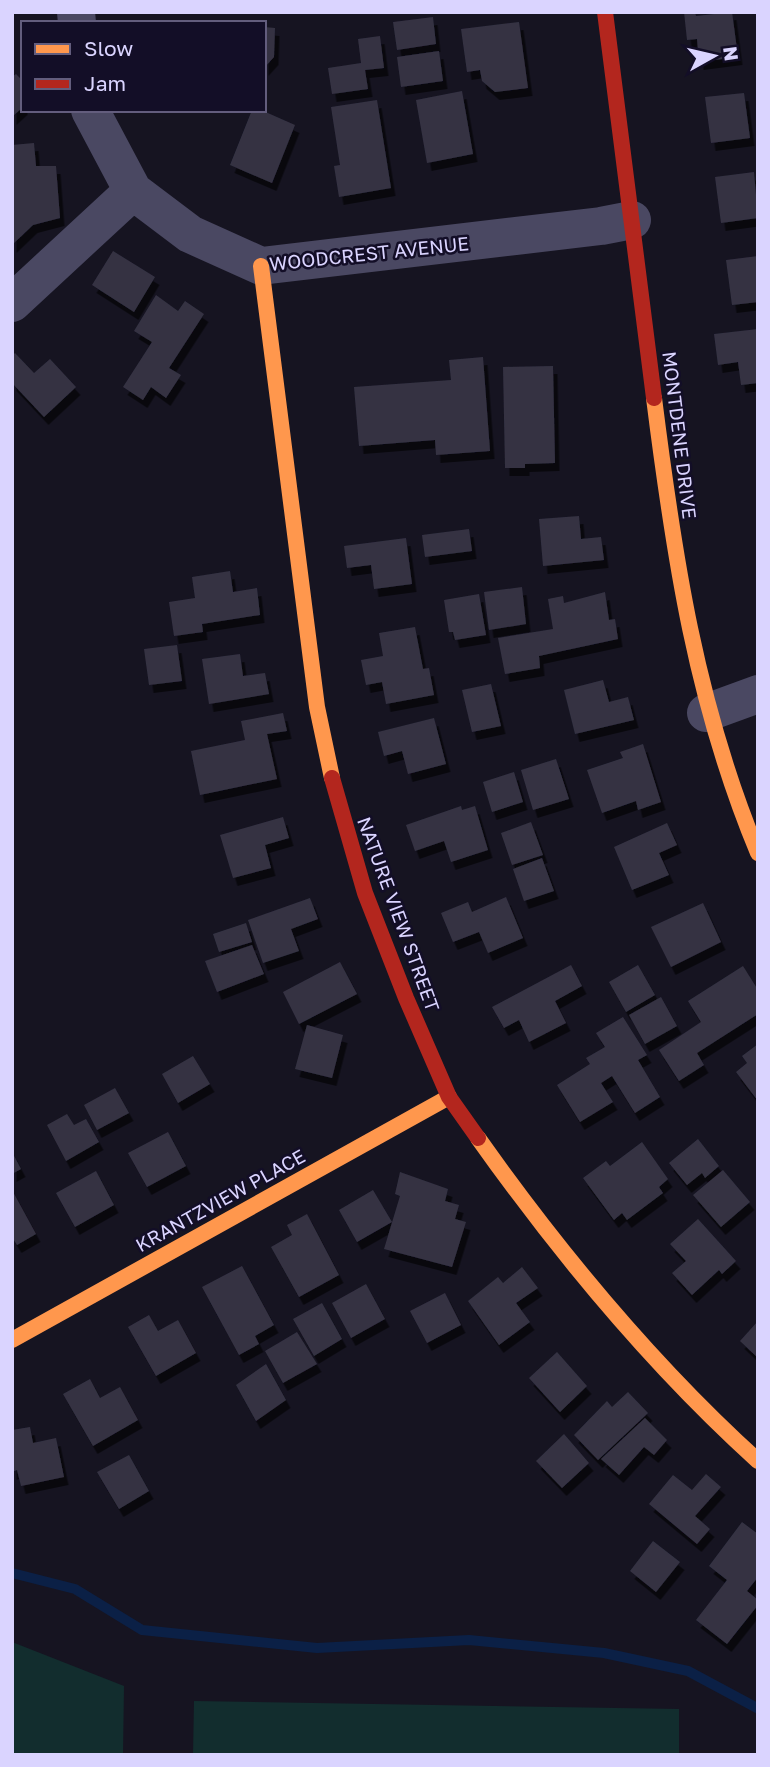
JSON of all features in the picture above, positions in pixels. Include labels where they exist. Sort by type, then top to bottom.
[{"type":"street","name":"MONTDENE DRIVE","points":[[605,12],[681,606],[706,713],[736,806],[758,853]]},
{"type":"street","name":"WOODCREST AVENUE","points":[[91,112],[133,191],[190,234],[261,266],[632,220]]},
{"type":"street","points":[[12,303],[133,191]]},
{"type":"street","name":"NATURE VIEW STREET","points":[[261,266],[317,707],[338,807],[365,893],[406,998],[449,1097],[607,1307],[694,1403],[758,1461]]},
{"type":"street","points":[[706,713],[758,694]]},
{"type":"street","name":"KRANTZVIEW PLACE","points":[[12,1340],[449,1097]]},
{"type":"green space","points":[[12,1642],[124,1686],[123,1755],[12,1755]]},
{"type":"green space","points":[[194,1701],[679,1709],[679,1755],[193,1755]]},
{"type":"building","points":[[684,12],[695,12],[696,16],[732,12],[738,57],[699,62],[697,39],[687,40]]},
{"type":"building","points":[[433,17],[436,44],[397,50],[393,22]]},
{"type":"building","points":[[519,22],[528,88],[495,92],[482,81],[480,70],[467,72],[461,29]]},
{"type":"building","points":[[266,27],[275,28],[274,57],[266,66]]},
{"type":"building","points":[[380,36],[384,68],[365,70],[368,89],[332,94],[328,68],[361,63],[358,39]]},
{"type":"building","points":[[439,51],[443,81],[401,87],[397,57]]},
{"type":"building","points":[[16,74],[21,79],[21,109],[12,117],[12,77]]},
{"type":"building","points":[[462,91],[473,154],[427,163],[416,100]]},
{"type":"building","points":[[744,93],[750,138],[711,143],[705,97]]},
{"type":"building","points":[[377,100],[391,188],[339,197],[334,166],[340,165],[331,107]]},
{"type":"building","points":[[251,112],[266,112],[295,125],[272,183],[230,165]]},
{"type":"building","points":[[34,143],[36,166],[56,166],[60,218],[33,225],[12,245],[12,145]]},
{"type":"building","points":[[754,172],[758,218],[721,223],[715,177]]},
{"type":"building","points":[[113,251],[155,277],[134,312],[92,285]]},
{"type":"building","points":[[758,256],[758,302],[732,305],[726,260]]},
{"type":"building","points":[[156,295],[178,311],[185,301],[204,314],[169,368],[181,375],[166,398],[151,387],[143,400],[123,387],[152,342],[134,331]]},
{"type":"building","points":[[758,329],[758,383],[741,385],[738,362],[718,365],[714,334]]},
{"type":"building","points":[[15,353],[34,373],[50,359],[76,387],[44,417],[12,383],[12,356]]},
{"type":"building","points":[[483,357],[490,451],[436,455],[435,440],[359,446],[354,387],[451,380],[449,360]]},
{"type":"building","points":[[553,366],[555,463],[505,468],[503,367]]},
{"type":"building","points":[[579,516],[581,539],[601,537],[604,560],[543,566],[539,519]]},
{"type":"building","points":[[469,529],[472,551],[425,557],[422,535]]},
{"type":"building","points":[[406,538],[412,584],[374,589],[371,565],[347,568],[344,546]]},
{"type":"building","points":[[230,571],[233,592],[257,588],[260,615],[202,624],[203,632],[174,636],[169,602],[195,598],[192,577]]},
{"type":"building","points":[[522,587],[526,624],[489,630],[484,592]]},
{"type":"building","points":[[605,592],[609,620],[615,619],[618,639],[539,656],[540,668],[505,674],[498,638],[553,629],[548,599],[563,596],[564,603]]},
{"type":"building","points":[[479,594],[486,635],[455,640],[453,632],[449,632],[444,600]]},
{"type":"building","points":[[415,627],[423,669],[429,668],[434,695],[386,704],[382,682],[366,685],[361,660],[383,656],[379,633]]},
{"type":"building","points":[[177,645],[182,681],[149,685],[144,649]]},
{"type":"building","points":[[240,654],[243,676],[265,673],[269,694],[209,704],[202,659]]},
{"type":"building","points":[[603,680],[609,702],[628,697],[634,720],[575,734],[564,690]]},
{"type":"building","points":[[491,684],[501,726],[472,732],[462,690]]},
{"type":"building","points":[[283,713],[287,731],[267,734],[277,779],[200,795],[191,751],[245,740],[241,721]]},
{"type":"building","points":[[434,718],[446,764],[408,774],[402,751],[384,756],[378,732]]},
{"type":"building","points":[[643,744],[661,802],[638,810],[636,801],[602,813],[587,770],[623,758],[620,752]]},
{"type":"building","points":[[556,759],[569,799],[533,810],[521,770]]},
{"type":"building","points":[[514,772],[523,802],[492,812],[483,782]]},
{"type":"building","points":[[461,806],[462,810],[475,806],[488,850],[451,862],[444,841],[415,851],[406,825]]},
{"type":"building","points":[[283,817],[289,838],[265,845],[271,868],[233,878],[220,835]]},
{"type":"building","points":[[531,822],[543,855],[512,865],[501,833]]},
{"type":"building","points":[[667,823],[677,845],[659,853],[669,875],[632,890],[614,847]]},
{"type":"building","points":[[542,858],[554,891],[524,901],[513,869]]},
{"type":"building","points":[[506,897],[523,938],[488,953],[479,932],[453,942],[441,913],[468,902],[472,912]]},
{"type":"building","points":[[310,898],[318,919],[291,929],[299,951],[263,963],[248,920]]},
{"type":"building","points":[[703,903],[721,942],[671,967],[651,927]]},
{"type":"building","points":[[246,923],[252,942],[219,952],[213,934]]},
{"type":"building","points":[[252,945],[264,974],[217,992],[205,961]]},
{"type":"building","points":[[340,962],[357,994],[299,1024],[283,992]]},
{"type":"building","points":[[571,965],[582,986],[555,1001],[566,1023],[529,1042],[519,1020],[504,1028],[492,1007]]},
{"type":"building","points":[[638,965],[655,995],[626,1012],[609,982]]},
{"type":"building","points":[[743,966],[758,990],[758,1014],[697,1053],[704,1065],[679,1081],[659,1050],[701,1022],[688,1001]]},
{"type":"building","points":[[661,997],[677,1026],[645,1044],[629,1015]]},
{"type":"building","points":[[623,1017],[647,1055],[638,1060],[660,1097],[635,1113],[612,1076],[601,1083],[613,1102],[580,1122],[557,1085],[590,1064],[586,1058],[605,1047],[596,1033]]},
{"type":"building","points":[[307,1025],[343,1035],[332,1078],[295,1069]]},
{"type":"building","points":[[758,1044],[758,1101],[736,1072],[747,1063],[742,1056]]},
{"type":"building","points":[[193,1056],[210,1084],[178,1103],[162,1074]]},
{"type":"building","points":[[115,1088],[129,1113],[97,1130],[84,1105]]},
{"type":"building","points":[[67,1114],[74,1125],[86,1119],[99,1142],[66,1161],[47,1125]]},
{"type":"building","points":[[168,1132],[186,1166],[147,1187],[128,1153]]},
{"type":"building","points":[[698,1139],[719,1166],[705,1178],[702,1173],[687,1185],[669,1163]]},
{"type":"building","points":[[642,1142],[668,1179],[659,1187],[663,1193],[627,1220],[622,1213],[614,1220],[583,1178],[606,1161],[610,1166]]},
{"type":"building","points":[[12,1152],[21,1169],[12,1174]]},
{"type":"building","points":[[723,1170],[750,1202],[721,1227],[693,1195]]},
{"type":"building","points":[[96,1171],[114,1205],[75,1227],[56,1193]]},
{"type":"building","points":[[400,1172],[448,1189],[445,1201],[459,1205],[455,1219],[466,1222],[452,1267],[384,1249],[400,1196],[395,1194]]},
{"type":"building","points":[[12,1190],[36,1234],[17,1245],[12,1237]]},
{"type":"building","points":[[373,1190],[392,1222],[357,1242],[339,1210]]},
{"type":"building","points":[[307,1214],[339,1275],[299,1297],[271,1247],[292,1235],[287,1225]]},
{"type":"building","points":[[698,1219],[736,1261],[722,1274],[719,1270],[692,1295],[672,1273],[686,1261],[670,1244]]},
{"type":"building","points":[[242,1266],[274,1325],[255,1336],[259,1344],[239,1355],[202,1287]]},
{"type":"building","points":[[522,1267],[538,1288],[516,1303],[530,1322],[499,1345],[468,1301],[498,1277],[503,1283]]},
{"type":"building","points":[[366,1284],[385,1319],[351,1338],[332,1303]]},
{"type":"building","points":[[445,1293],[461,1325],[427,1343],[410,1311]]},
{"type":"building","points":[[322,1303],[342,1339],[314,1356],[293,1319]]},
{"type":"building","points":[[149,1315],[158,1331],[178,1320],[196,1353],[156,1376],[128,1327]]},
{"type":"building","points":[[758,1321],[758,1358],[740,1341]]},
{"type":"building","points":[[297,1332],[317,1364],[283,1383],[265,1351]]},
{"type":"building","points":[[557,1352],[587,1386],[560,1412],[529,1378]]},
{"type":"building","points":[[266,1364],[286,1400],[256,1421],[236,1385]]},
{"type":"building","points":[[90,1379],[100,1398],[120,1387],[138,1420],[93,1446],[63,1394]]},
{"type":"building","points":[[628,1392],[648,1413],[598,1460],[574,1435],[607,1401],[612,1407]]},
{"type":"building","points":[[645,1418],[667,1440],[654,1455],[644,1447],[619,1475],[601,1459]]},
{"type":"building","points":[[30,1427],[33,1443],[56,1438],[64,1477],[21,1486],[17,1470],[12,1472],[12,1430]]},
{"type":"building","points":[[564,1434],[589,1463],[562,1488],[536,1461]]},
{"type":"building","points":[[129,1455],[149,1491],[119,1509],[97,1472]]},
{"type":"building","points":[[706,1474],[721,1487],[695,1516],[710,1529],[697,1544],[649,1504],[673,1475],[692,1490]]},
{"type":"building","points":[[742,1522],[758,1534],[758,1577],[747,1591],[758,1600],[758,1605],[727,1644],[696,1620],[727,1580],[709,1566]]},
{"type":"building","points":[[653,1541],[680,1562],[656,1592],[630,1571]]},
{"type":"waterway","points":[[12,1573],[75,1589],[142,1630],[317,1648],[469,1640],[604,1653],[688,1671],[757,1708]]},
{"type":"traffic: slow","points":[[261,266],[317,707],[332,778]]},
{"type":"traffic: slow","points":[[654,398],[679,573],[690,629],[718,741],[758,853]]},
{"type":"traffic: slow","points":[[12,1340],[449,1097]]},
{"type":"traffic: slow","points":[[478,1138],[542,1224],[609,1307],[681,1386],[758,1461]]},
{"type":"traffic: jam","points":[[605,12],[654,398]]},
{"type":"traffic: jam","points":[[332,778],[365,893],[406,998],[449,1097],[478,1138]]}]
